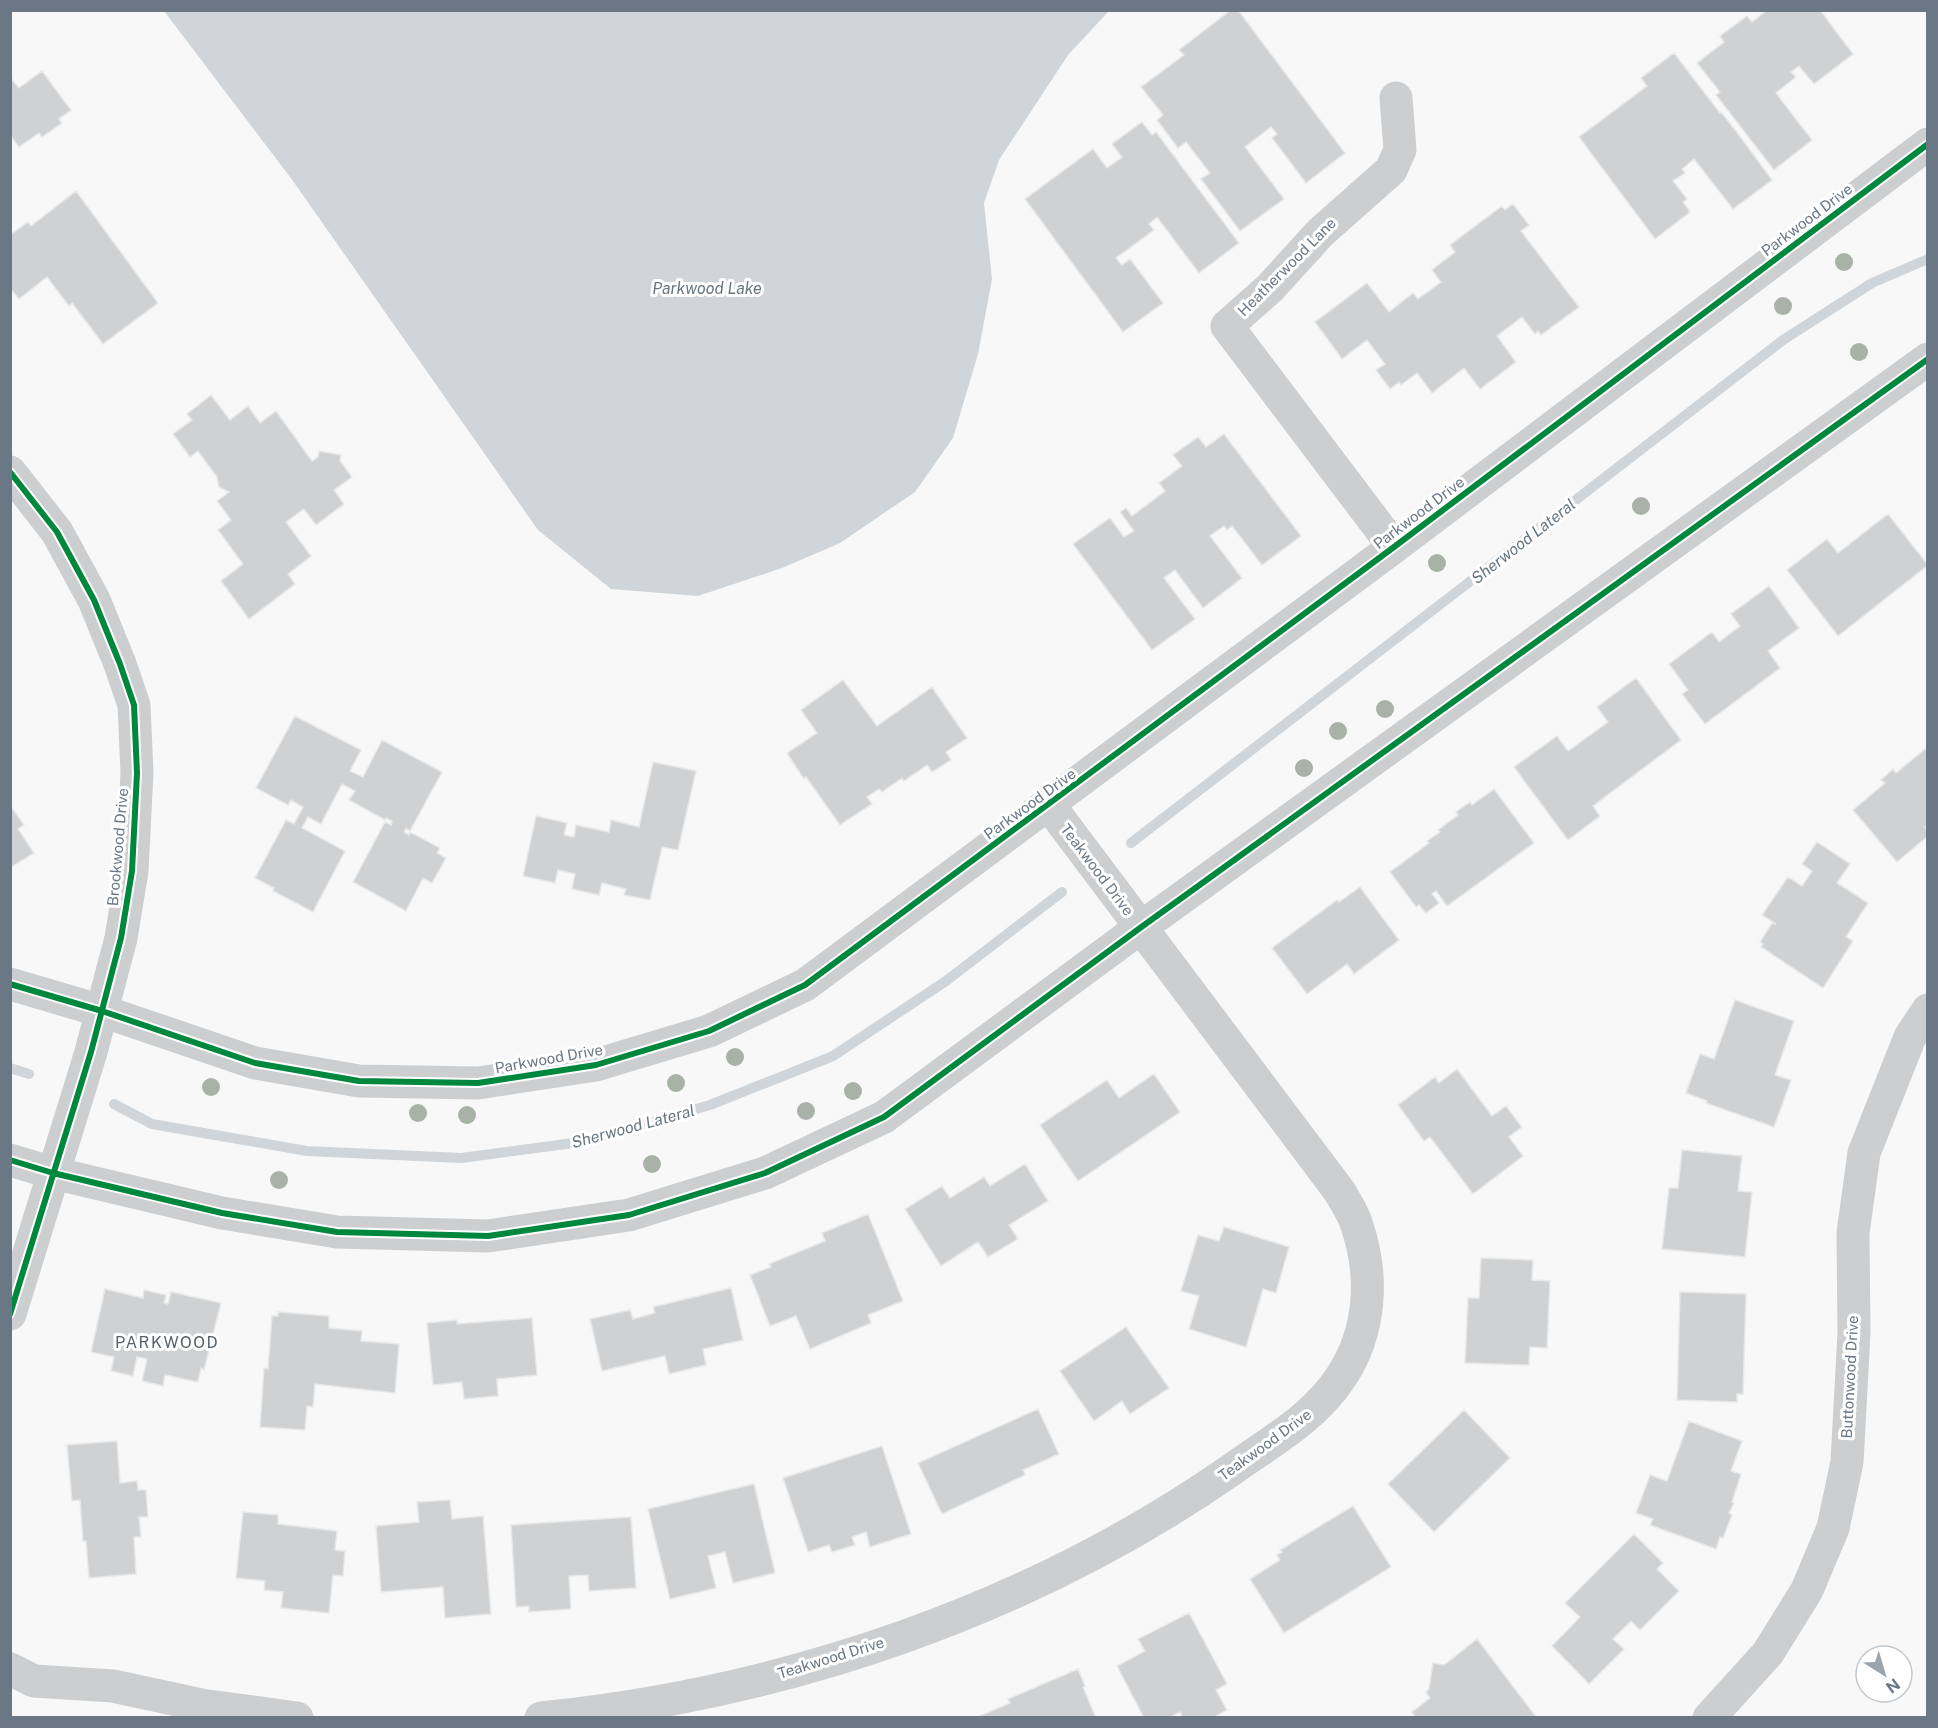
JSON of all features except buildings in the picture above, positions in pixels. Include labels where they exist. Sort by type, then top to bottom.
[{"type":"street","name":"Heatherwood Lane","points":[[1394,547],[1227,326],[1270,288],[1320,233],[1391,170],[1400,150],[1396,98]]},
{"type":"street","name":"Parkwood Drive","points":[[10,984],[102,1011],[255,1063],[359,1081],[478,1083],[596,1065],[709,1031],[805,985],[1394,547],[1928,144]]},
{"type":"street","points":[[10,1160],[53,1173],[222,1213],[337,1232],[488,1236],[629,1215],[765,1173],[884,1117],[1140,928],[1928,359]]},
{"type":"street","name":"Brookwood Drive","points":[[10,472],[57,532],[94,600],[134,705],[137,773],[132,871],[121,938],[65,1141],[10,1314]]},
{"type":"street","name":"Teakwood Drive","points":[[541,1718],[607,1711],[696,1695],[809,1666],[905,1636],[998,1599],[1089,1556],[1198,1493],[1301,1421],[1321,1404],[1342,1376],[1361,1336],[1369,1292],[1366,1257],[1357,1223],[1340,1192],[1048,805]]},
{"type":"street","name":"Buttonwood Drive","points":[[1709,1718],[1768,1653],[1807,1590],[1833,1528],[1847,1462],[1854,1333],[1853,1233],[1864,1153],[1910,1037],[1928,1010]]},
{"type":"street","points":[[10,1669],[34,1681],[113,1686],[201,1705],[297,1718]]},
{"type":"water","name":"Parkwood Lake","points":[[164,11],[1109,11],[1068,55],[999,160],[984,203],[992,279],[978,354],[953,438],[915,492],[840,543],[782,568],[698,596],[611,589],[538,530],[293,181]]},
{"type":"waterway","name":"Sherwood Lateral","points":[[1131,843],[1783,340],[1872,283],[1928,259]]},
{"type":"waterway","name":"Sherwood Lateral","points":[[114,1104],[152,1124],[307,1151],[461,1158],[588,1141],[710,1105],[833,1056],[946,981],[1062,892]]},
{"type":"waterway","name":"Sherwood Lateral","points":[[10,1068],[29,1074]]},
{"type":"cycle path","points":[[10,984],[102,1011],[255,1063],[359,1081],[478,1083],[596,1065],[709,1031],[805,985],[1394,547],[1928,144]]},
{"type":"cycle path","points":[[10,1160],[53,1173],[222,1213],[337,1232],[488,1236],[629,1215],[765,1173],[884,1117],[1140,928],[1928,359]]},
{"type":"cycle path","points":[[10,472],[57,532],[94,600],[134,705],[137,773],[132,871],[121,938],[91,1052],[10,1314]]},
{"type":"district","name":"PARKWOOD","points":[[167,1342]]}]
